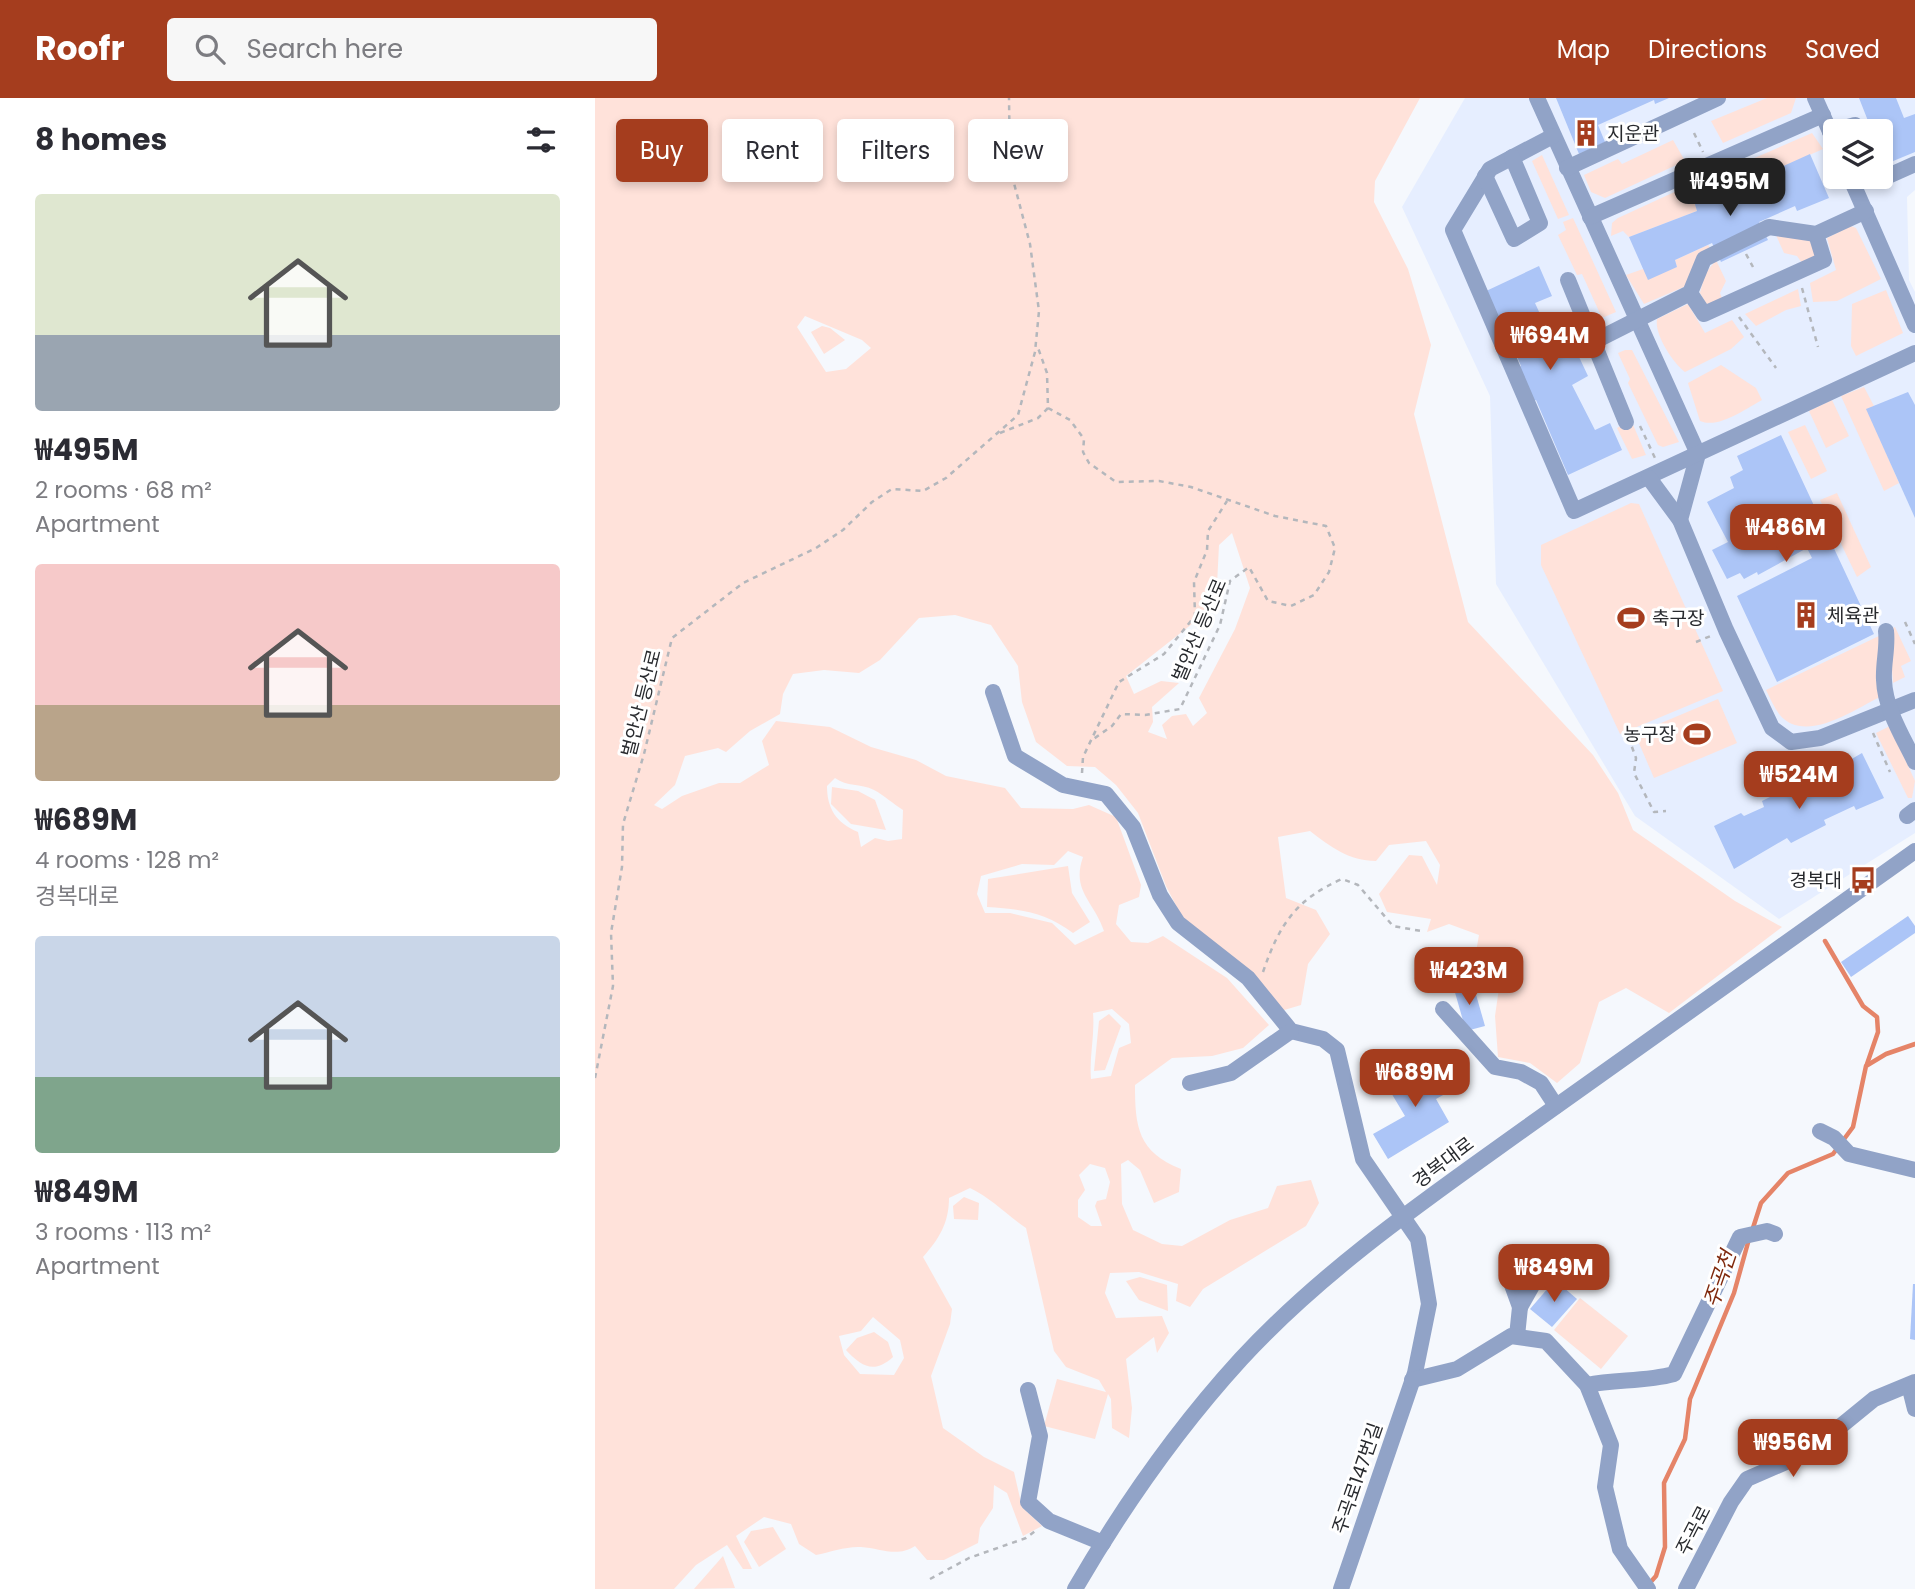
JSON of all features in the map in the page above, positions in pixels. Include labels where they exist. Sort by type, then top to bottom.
[{"type":"street","points":[[1537,98],[1698,454],[1680,520]]},
{"type":"street","points":[[1567,168],[1719,98]]},
{"type":"street","points":[[1815,98],[1825,119]]},
{"type":"street","points":[[1590,217],[1823,115]]},
{"type":"street","points":[[1553,136],[1490,169],[1453,230],[1574,511],[1915,353]]},
{"type":"street","points":[[1485,176],[1514,239],[1540,223],[1513,157]]},
{"type":"street","points":[[1893,174],[1915,164]]},
{"type":"street","points":[[1856,189],[1915,325]]},
{"type":"street","points":[[1593,342],[1638,322],[1690,293],[1704,259],[1769,227],[1816,234],[1866,211]]},
{"type":"street","points":[[1690,293],[1704,314],[1824,260],[1816,234]]},
{"type":"street","points":[[1568,280],[1626,422]]},
{"type":"street","points":[[1655,475],[1680,520],[1726,630],[1772,729],[1791,742],[1820,738],[1915,700]]},
{"type":"street","points":[[1886,631],[1888,649],[1884,680],[1890,709],[1915,762]]},
{"type":"street","points":[[993,692],[1014,756],[1063,785],[1106,794],[1133,827],[1160,895],[1178,923],[1257,988],[1290,1031],[1231,1073],[1190,1083]]},
{"type":"street","name":"경복대로","points":[[1075,1589],[1103,1543],[1200,1408],[1241,1359],[1284,1316],[1405,1216],[1915,851]]},
{"type":"street","points":[[1443,1009],[1495,1067],[1521,1072],[1541,1083],[1556,1106]]},
{"type":"street","name":"주곡로147번길","points":[[1290,1031],[1323,1039],[1338,1050],[1363,1158],[1405,1216],[1418,1239],[1429,1304],[1412,1380],[1341,1589]]},
{"type":"street","points":[[1827,1135],[1849,1154],[1915,1170]]},
{"type":"street","points":[[1587,1385],[1614,1380],[1653,1380],[1674,1374],[1740,1237],[1768,1233]]},
{"type":"street","points":[[1517,1336],[1520,1307],[1538,1275],[1556,1259]]},
{"type":"street","points":[[1507,1271],[1520,1307]]},
{"type":"street","points":[[1412,1380],[1457,1368],[1511,1336],[1546,1341],[1587,1385],[1611,1444],[1605,1487],[1620,1549],[1644,1584]]},
{"type":"street","points":[[1912,1384],[1915,1409]]},
{"type":"street","name":"주곡로","points":[[1686,1589],[1731,1502],[1747,1479],[1809,1452],[1874,1399],[1912,1384]]},
{"type":"street","points":[[1028,1390],[1040,1436],[1028,1502],[1049,1521],[1103,1543]]},
{"type":"path","name":"벌안산 등산로","points":[[595,1077],[613,986],[611,933],[622,867],[623,824],[644,754],[672,638],[743,583],[816,548],[843,530],[872,502],[892,489],[923,491],[946,478],[1018,415],[1028,386],[1036,342],[1038,311],[1036,276],[1010,167],[1009,98]]},
{"type":"path","points":[[1694,133],[1703,152]]},
{"type":"path","points":[[1745,251],[1753,267]]},
{"type":"path","points":[[1802,288],[1818,347]]},
{"type":"path","points":[[1739,317],[1776,368]]},
{"type":"path","name":"벌안산 등산로","points":[[997,434],[1038,418],[1048,408],[1047,373],[1036,342]]},
{"type":"path","name":"벌안산 등산로","points":[[1048,408],[1070,420],[1084,439],[1083,452],[1089,463],[1117,482],[1159,481],[1191,487],[1275,516],[1326,526],[1335,548],[1329,572],[1314,595],[1291,606],[1269,601],[1249,566],[1230,581],[1220,625],[1180,709],[1145,715],[1121,715],[1112,726],[1092,740]]},
{"type":"path","points":[[1626,422],[1637,421],[1655,475]]},
{"type":"path","name":"벌안산 등산로","points":[[1082,774],[1083,757],[1119,682],[1164,654],[1195,616],[1194,582],[1207,550],[1209,531],[1227,501]]},
{"type":"path","points":[[1905,622],[1915,644]]},
{"type":"path","points":[[1696,642],[1726,630]]},
{"type":"path","points":[[1625,728],[1636,758],[1635,773],[1654,812],[1666,811]]},
{"type":"path","points":[[1872,732],[1890,772]]},
{"type":"path","points":[[1257,988],[1272,945],[1287,920],[1313,892],[1342,879],[1358,885],[1393,926],[1421,931]]},
{"type":"path","points":[[930,1579],[969,1558],[1026,1538],[1049,1521]]},
{"type":"shaded area","points":[[595,98],[1420,98],[1375,181],[1374,202],[1408,269],[1431,345],[1414,414],[1468,622],[1593,755],[1618,793],[1633,830],[1735,901],[1782,927],[1669,1013],[1626,988],[1599,1002],[1580,1063],[1557,1083],[1530,1063],[1498,1057],[1495,1016],[1499,988],[1485,958],[1465,960],[1446,969],[1443,956],[1458,949],[1476,952],[1479,935],[1449,924],[1427,932],[1431,919],[1387,912],[1379,894],[1409,855],[1422,856],[1437,885],[1440,865],[1426,841],[1389,845],[1376,861],[1349,856],[1310,831],[1278,837],[1286,898],[1316,910],[1330,934],[1308,964],[1301,1005],[1281,1011],[1183,919],[1166,886],[1138,813],[1116,785],[1095,767],[1067,766],[1036,742],[1022,702],[1018,666],[991,625],[955,615],[919,618],[880,660],[859,673],[824,670],[793,674],[783,694],[780,714],[750,731],[726,752],[718,748],[685,756],[675,785],[654,805],[662,809],[682,796],[719,783],[740,783],[769,765],[762,741],[776,721],[830,727],[871,747],[916,760],[946,776],[1005,788],[1021,808],[1073,809],[1089,805],[1116,817],[1141,885],[1139,897],[1119,905],[1116,924],[1131,942],[1148,943],[1163,936],[1227,978],[1269,1025],[1243,1048],[1212,1056],[1172,1058],[1135,1085],[1136,1113],[1142,1136],[1156,1155],[1181,1169],[1179,1192],[1154,1203],[1140,1170],[1128,1160],[1121,1164],[1122,1204],[1133,1230],[1162,1244],[1182,1246],[1230,1220],[1268,1208],[1277,1186],[1311,1180],[1319,1203],[1306,1226],[1203,1289],[1190,1307],[1176,1301],[1178,1284],[1139,1272],[1110,1273],[1105,1293],[1116,1318],[1162,1316],[1169,1333],[1157,1353],[1154,1337],[1126,1359],[1132,1408],[1129,1438],[1112,1428],[1111,1399],[1108,1394],[1095,1439],[1044,1426],[1057,1379],[1106,1392],[1099,1380],[1066,1367],[1054,1351],[1026,1228],[970,1188],[949,1198],[942,1230],[923,1257],[952,1309],[950,1324],[931,1376],[943,1428],[984,1457],[1014,1472],[1022,1507],[1042,1526],[1023,1536],[1007,1493],[994,1485],[993,1508],[980,1528],[978,1543],[944,1560],[927,1560],[915,1546],[895,1552],[850,1547],[816,1555],[799,1544],[791,1524],[764,1517],[736,1536],[752,1569],[743,1569],[727,1545],[696,1565],[674,1589],[595,1589]],"holes":[[[805,316],[862,340],[871,348],[846,369],[826,372],[797,327]],[[1232,533],[1250,588],[1235,629],[1199,698],[1207,713],[1193,726],[1186,714],[1172,716],[1162,725],[1167,739],[1148,732],[1153,722],[1152,707],[1179,683],[1161,681],[1134,694],[1126,676],[1216,605],[1219,545]],[[835,778],[878,792],[903,810],[902,839],[888,841],[875,838],[861,847],[858,832],[834,814],[827,786]],[[1068,851],[1083,857],[1080,869],[1082,887],[1104,931],[1075,945],[1052,923],[1010,913],[985,913],[977,894],[981,876],[1022,864],[1054,865]],[[1112,1009],[1129,1024],[1131,1043],[1119,1048],[1111,1076],[1091,1079],[1093,1013]],[[1090,1164],[1105,1168],[1110,1182],[1106,1199],[1097,1201],[1095,1206],[1102,1226],[1091,1226],[1078,1217],[1078,1200],[1085,1190],[1079,1175]],[[873,1317],[900,1340],[904,1358],[894,1375],[860,1374],[844,1355],[839,1336],[861,1331]]]},
{"type":"shaded area","points":[[1465,98],[1915,98],[1915,190],[1907,197],[1909,280],[1915,292],[1915,833],[1779,919],[1635,816],[1496,584],[1490,396],[1402,207]]},
{"type":"shaded area","points":[[1767,98],[1796,98],[1791,113],[1723,143],[1711,121]]},
{"type":"shaded area","points":[[1812,133],[1823,149],[1780,168],[1780,174],[1746,189],[1741,178],[1734,181],[1729,169]]},
{"type":"shaded area","points":[[1673,140],[1685,161],[1605,198],[1591,192],[1584,175],[1618,159],[1622,164]]},
{"type":"shaded area","points":[[1542,155],[1569,215],[1558,219],[1532,161]]},
{"type":"shaded area","points":[[1694,183],[1700,198],[1694,201],[1697,211],[1629,237],[1623,231],[1611,236],[1612,223],[1618,218]]},
{"type":"shaded area","points":[[1573,218],[1616,312],[1602,318],[1582,274],[1577,275],[1558,235],[1566,230],[1563,222]]},
{"type":"shaded area","points":[[1851,226],[1856,228],[1881,279],[1837,301],[1813,302],[1810,283],[1836,270],[1827,238]]},
{"type":"shaded area","points":[[1775,233],[1810,240],[1816,256],[1802,263],[1797,256],[1784,253]]},
{"type":"shaded area","points":[[1708,245],[1710,248],[1686,286],[1644,304],[1626,275],[1643,269],[1677,267],[1675,260]]},
{"type":"shaded area","points":[[1716,260],[1726,281],[1720,293],[1723,301],[1708,307],[1700,293],[1705,274]]},
{"type":"shaded area","points":[[1798,289],[1801,306],[1786,310],[1756,326],[1745,314]]},
{"type":"shaded area","points":[[1886,290],[1903,333],[1856,356],[1851,346],[1852,304]]},
{"type":"shaded area","points":[[1688,304],[1705,333],[1732,320],[1744,337],[1731,349],[1685,372],[1665,348],[1658,332],[1657,319]]},
{"type":"shaded area","points":[[822,326],[830,328],[845,340],[824,354],[811,332]]},
{"type":"shaded area","points":[[1632,350],[1679,442],[1663,447],[1658,445],[1628,383],[1630,379],[1618,353]]},
{"type":"shaded area","points":[[1721,365],[1756,388],[1762,400],[1723,420],[1707,423],[1700,421],[1688,383]]},
{"type":"shaded area","points":[[1864,387],[1874,406],[1867,409],[1899,483],[1884,491],[1841,396]]},
{"type":"shaded area","points":[[1832,400],[1849,436],[1826,448],[1809,411]]},
{"type":"shaded area","points":[[1631,420],[1646,455],[1632,459],[1617,428]]},
{"type":"shaded area","points":[[1805,425],[1827,471],[1811,479],[1788,432]]},
{"type":"shaded area","points":[[1837,493],[1871,567],[1857,577],[1820,500]]},
{"type":"shaded area","name":"축구장","points":[[1631,503],[1639,504],[1723,691],[1620,734],[1541,565],[1541,545]]},
{"type":"shaded area","points":[[1895,627],[1911,661],[1901,666],[1905,677],[1893,683],[1889,630]]},
{"type":"shaded area","points":[[1881,635],[1884,695],[1845,715],[1816,725],[1790,723],[1779,714],[1766,690]]},
{"type":"shaded area","name":"농구장","points":[[1718,699],[1737,743],[1654,778],[1635,734]]},
{"type":"shaded area","points":[[1890,726],[1915,781],[1912,798],[1908,798],[1876,733]]},
{"type":"shaded area","points":[[832,787],[858,791],[875,800],[886,830],[851,824],[831,804]]},
{"type":"shaded area","points":[[1068,866],[1072,893],[1090,922],[1073,933],[1042,916],[987,907],[988,879]]},
{"type":"shaded area","points":[[1109,1014],[1121,1026],[1105,1070],[1094,1071],[1099,1021]]},
{"type":"shaded area","points":[[964,1197],[979,1203],[978,1220],[954,1219],[953,1206]]},
{"type":"shaded area","points":[[1140,1277],[1167,1285],[1168,1311],[1139,1300],[1126,1281]]},
{"type":"shaded area","points":[[1580,1298],[1628,1336],[1601,1369],[1554,1330]]},
{"type":"shaded area","points":[[874,1332],[888,1342],[893,1357],[874,1367],[857,1361],[846,1350],[857,1338]]},
{"type":"shaded area","points":[[773,1527],[786,1549],[759,1567],[744,1542],[751,1531]]},
{"type":"shaded area","points":[[723,1556],[735,1588],[694,1589]]},
{"type":"building","name":"지운관","points":[[1556,98],[1669,98],[1655,104],[1654,100],[1598,125],[1605,142],[1579,154]]},
{"type":"building","points":[[1859,98],[1896,98],[1904,118],[1915,114],[1915,152],[1893,161],[1893,119],[1867,119]]},
{"type":"building","points":[[1810,154],[1829,198],[1797,211],[1795,206],[1759,222],[1768,240],[1721,262],[1712,243],[1675,260],[1677,267],[1648,280],[1629,237],[1697,211],[1694,201],[1741,178],[1746,189],[1780,174],[1779,168]]},
{"type":"building","points":[[1539,266],[1552,296],[1535,303],[1556,349],[1572,342],[1588,376],[1572,385],[1595,430],[1610,423],[1622,450],[1568,475],[1536,400],[1532,402],[1517,368],[1521,366],[1500,316],[1495,318],[1484,292]]},
{"type":"building","points":[[1908,392],[1915,405],[1915,518],[1866,409]]},
{"type":"building","points":[[1781,435],[1874,634],[1777,682],[1737,596],[1812,558],[1807,548],[1758,575],[1757,572],[1744,579],[1740,573],[1727,579],[1712,550],[1728,542],[1707,502],[1734,488],[1730,477],[1743,470],[1737,456]]},
{"type":"building","points":[[1862,753],[1884,798],[1856,810],[1854,806],[1824,820],[1826,825],[1791,843],[1787,838],[1734,869],[1714,826],[1741,813],[1744,816],[1764,807],[1762,801],[1812,776],[1815,781],[1838,771],[1836,768]]},
{"type":"building","points":[[1908,916],[1915,926],[1915,933],[1851,977],[1841,962]]},
{"type":"building","points":[[1473,984],[1485,1026],[1466,1031],[1454,989]]},
{"type":"building","points":[[1434,1059],[1452,1090],[1436,1099],[1449,1122],[1388,1159],[1373,1134],[1405,1116],[1387,1086]]},
{"type":"building","points":[[1555,1280],[1577,1299],[1552,1327],[1530,1309]]},
{"type":"building","points":[[1915,1284],[1915,1340],[1910,1339]]},
{"type":"waterway","points":[[1825,941],[1863,1006],[1877,1017],[1878,1032],[1867,1064]]},
{"type":"waterway","name":"주곡천","points":[[1752,1231],[1761,1203],[1788,1173],[1833,1154],[1853,1127],[1866,1066],[1886,1054],[1915,1044]]},
{"type":"waterway","name":"주곡천","points":[[1648,1585],[1656,1576],[1665,1547],[1664,1483],[1685,1439],[1690,1399],[1734,1293],[1749,1239]]},
{"type":"place","name":"지운관","points":[[1586,133]]},
{"type":"place","name":"체육관","points":[[1806,615]]},
{"type":"place","name":"축구장","points":[[1631,618]]},
{"type":"place","name":"농구장","points":[[1697,734]]},
{"type":"place","name":"경복대","points":[[1863,880]]}]
